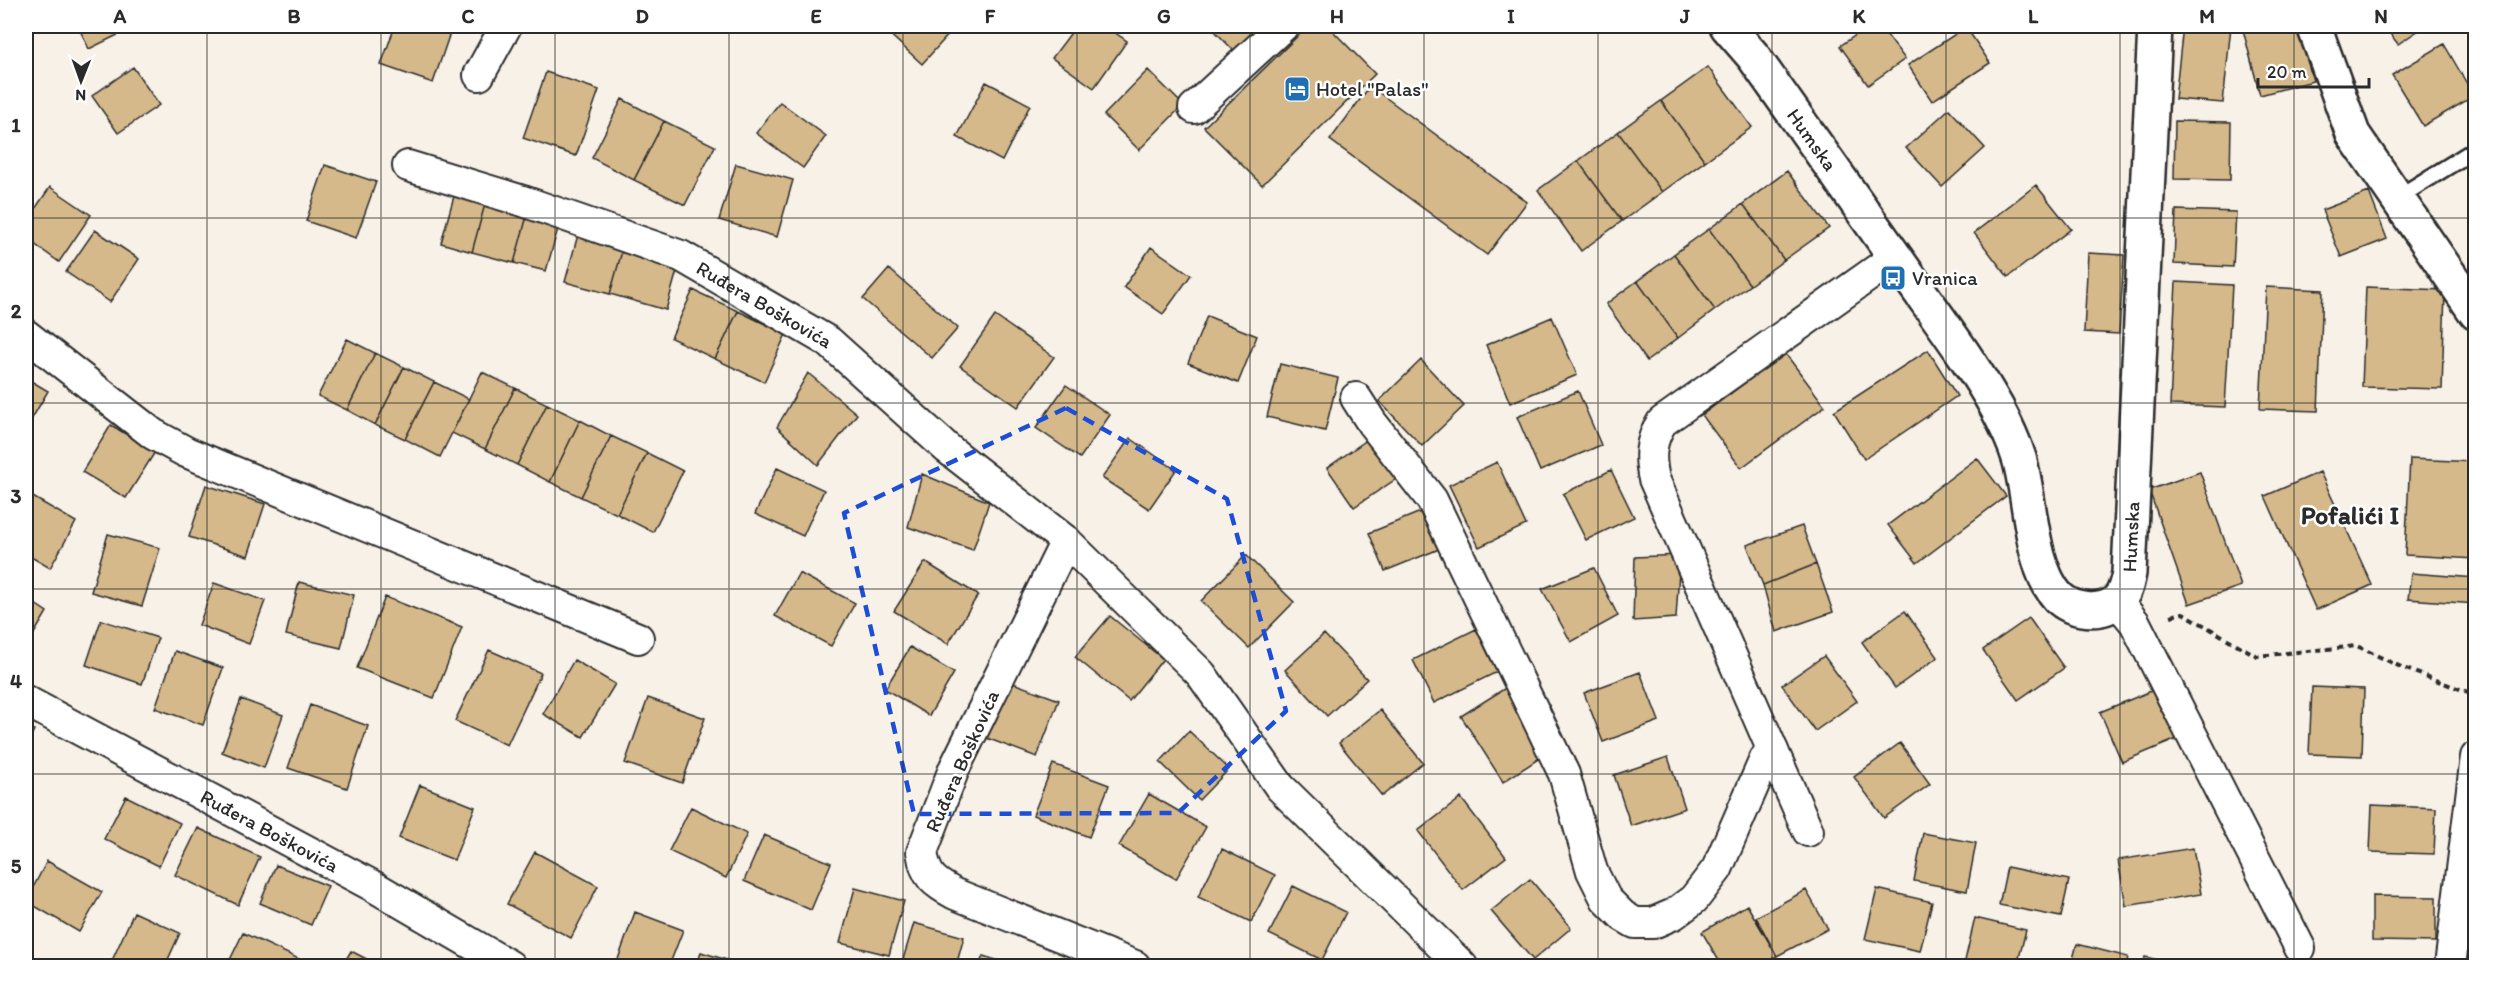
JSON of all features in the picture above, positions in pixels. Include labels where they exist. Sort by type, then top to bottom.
[{"type":"street","points":[[479,75],[506,26]]},
{"type":"street","points":[[1194,108],[1283,26]]},
{"type":"street","name":"Humska","points":[[1727,26],[1753,56],[1964,354],[1998,409],[2019,458],[2042,567],[2048,585],[2060,599],[2077,608],[2126,612],[2155,26]]},
{"type":"street","points":[[2314,26],[2353,134],[2475,313]]},
{"type":"street","name":"Ruđera Boškovića","points":[[408,166],[526,202],[681,256],[829,342],[948,449],[1066,541],[1201,674],[1280,787],[1462,966]]},
{"type":"street","points":[[1808,831],[1654,479],[1651,448],[1655,433],[1662,422],[1895,257]]},
{"type":"street","points":[[26,335],[153,434],[186,452],[638,638]]},
{"type":"street","points":[[1356,398],[1372,423],[1432,500],[1564,774],[1592,871],[1606,899],[1623,916],[1635,923],[1653,923],[1674,914],[1694,899],[1717,869],[1765,759],[1773,751]]},
{"type":"street","name":"Ruđera Boškovića","points":[[1066,541],[954,769],[922,852],[924,866],[931,880],[955,894],[1135,966]]},
{"type":"street","points":[[2126,612],[2300,948]]},
{"type":"street","name":"Ruđera Boškovića","points":[[26,701],[373,886],[510,966]]},
{"type":"street","points":[[2450,966],[2475,757]]},
{"type":"lane","points":[[2397,198],[2475,149]]},
{"type":"path","points":[[2126,612],[2183,613],[2257,656],[2357,646],[2403,668],[2475,695]]},
{"type":"highlighted area","points":[[1066,408],[1227,499],[1286,711],[1178,813],[914,814],[844,513]]},
{"type":"building","points":[[78,26],[136,26],[89,49]]},
{"type":"building","points":[[395,26],[437,26],[451,30],[433,83],[381,65]]},
{"type":"building","points":[[886,26],[942,26],[950,33],[922,64],[883,28]]},
{"type":"building","points":[[1076,26],[1105,26],[1127,41],[1094,88],[1052,58]]},
{"type":"building","points":[[1210,26],[1261,26],[1234,51]]},
{"type":"building","points":[[1308,26],[1328,26],[1375,74],[1262,185],[1204,127]]},
{"type":"building","points":[[1869,26],[1880,26],[1905,59],[1868,85],[1840,46]]},
{"type":"building","points":[[2183,26],[2231,26],[2223,103],[2175,99]]},
{"type":"building","points":[[2242,26],[2298,26],[2313,81],[2260,95]]},
{"type":"building","points":[[2384,26],[2425,26],[2398,44]]},
{"type":"building","points":[[1966,27],[1990,63],[1932,101],[1908,65]]},
{"type":"building","points":[[2444,44],[2474,96],[2423,126],[2392,75]]},
{"type":"building","points":[[133,67],[159,105],[118,133],[92,96]]},
{"type":"building","points":[[1708,67],[1752,127],[1705,161],[1661,101]]},
{"type":"building","points":[[1148,70],[1183,105],[1139,150],[1104,115]]},
{"type":"building","points":[[546,72],[599,90],[576,156],[523,138]]},
{"type":"building","points":[[986,82],[1030,105],[1002,161],[957,137]]},
{"type":"building","points":[[1370,86],[1527,202],[1487,255],[1330,140]]},
{"type":"building","points":[[622,99],[664,121],[634,180],[592,158]]},
{"type":"building","points":[[1661,101],[1705,161],[1662,192],[1618,132]]},
{"type":"building","points":[[780,102],[826,136],[803,168],[756,133]]},
{"type":"building","points":[[1949,109],[1985,148],[1942,187],[1906,148]]},
{"type":"building","points":[[664,121],[715,146],[685,205],[634,180]]},
{"type":"building","points":[[2175,121],[2231,122],[2230,180],[2174,179]]},
{"type":"building","points":[[1618,132],[1662,192],[1622,221],[1578,161]]},
{"type":"building","points":[[1578,161],[1622,221],[1581,251],[1538,190]]},
{"type":"building","points":[[736,164],[793,180],[777,237],[719,220]]},
{"type":"building","points":[[325,165],[376,182],[356,238],[306,221]]},
{"type":"building","points":[[1787,171],[1829,228],[1784,260],[1743,204]]},
{"type":"building","points":[[2036,185],[2071,229],[2008,277],[1974,233]]},
{"type":"building","points":[[50,187],[91,215],[59,262],[26,238],[26,222]]},
{"type":"building","points":[[2369,192],[2387,239],[2341,257],[2322,210]]},
{"type":"building","points":[[454,196],[485,204],[472,252],[441,243]]},
{"type":"building","points":[[485,204],[527,216],[514,263],[472,252]]},
{"type":"building","points":[[1743,204],[1784,260],[1750,285],[1709,229]]},
{"type":"building","points":[[2176,210],[2236,212],[2233,267],[2174,264]]},
{"type":"building","points":[[527,216],[559,225],[546,271],[514,263]]},
{"type":"building","points":[[1709,229],[1750,285],[1715,310],[1674,254]]},
{"type":"building","points":[[95,230],[139,259],[110,302],[66,272]]},
{"type":"building","points":[[579,231],[624,244],[610,294],[565,282]]},
{"type":"building","points":[[624,244],[680,260],[666,310],[610,294]]},
{"type":"building","points":[[1151,247],[1191,275],[1163,314],[1124,287]]},
{"type":"building","points":[[2088,253],[2124,255],[2119,334],[2084,332]]},
{"type":"building","points":[[1674,254],[1715,310],[1678,338],[1637,281]]},
{"type":"building","points":[[889,269],[958,328],[932,358],[863,299]]},
{"type":"building","points":[[1637,281],[1678,338],[1647,361],[1606,304]]},
{"type":"building","points":[[2176,282],[2232,285],[2225,407],[2170,405]]},
{"type":"building","points":[[2266,287],[2323,290],[2318,411],[2260,409]]},
{"type":"building","points":[[2366,287],[2445,290],[2442,389],[2362,387]]},
{"type":"building","points":[[693,290],[738,311],[715,359],[671,338]]},
{"type":"building","points":[[738,311],[786,334],[764,382],[715,359]]},
{"type":"building","points":[[995,316],[1054,357],[1018,407],[960,366]]},
{"type":"building","points":[[1207,316],[1257,336],[1238,383],[1188,363]]},
{"type":"building","points":[[1552,317],[1577,375],[1510,403],[1486,345]]},
{"type":"building","points":[[347,339],[375,353],[347,410],[318,396]]},
{"type":"building","points":[[1928,350],[1957,396],[1864,459],[1834,411]]},
{"type":"building","points":[[375,353],[404,367],[375,425],[347,410]]},
{"type":"building","points":[[1785,353],[1825,406],[1741,468],[1702,415]]},
{"type":"building","points":[[1421,360],[1464,406],[1422,446],[1379,401]]},
{"type":"building","points":[[1280,364],[1338,378],[1325,431],[1267,417]]},
{"type":"building","points":[[404,367],[434,382],[405,439],[375,425]]},
{"type":"building","points":[[482,372],[515,388],[485,449],[452,433]]},
{"type":"building","points":[[808,373],[857,414],[818,465],[777,427]]},
{"type":"building","points":[[26,378],[48,391],[27,427],[26,426]]},
{"type":"building","points":[[434,382],[469,399],[440,457],[405,439]]},
{"type":"building","points":[[1066,385],[1110,415],[1080,458],[1036,428]]},
{"type":"building","points":[[515,388],[547,404],[517,465],[485,449]]},
{"type":"building","points":[[1578,391],[1601,445],[1540,471],[1517,417]]},
{"type":"building","points":[[547,404],[580,420],[550,482],[517,465]]},
{"type":"building","points":[[580,420],[611,436],[581,497],[550,482]]},
{"type":"building","points":[[111,425],[155,452],[126,498],[82,472]]},
{"type":"building","points":[[611,436],[647,453],[617,514],[581,497]]},
{"type":"building","points":[[1371,437],[1399,477],[1354,507],[1327,468]]},
{"type":"building","points":[[1130,438],[1176,470],[1149,509],[1102,478]]},
{"type":"building","points":[[647,453],[683,471],[653,532],[617,514]]},
{"type":"building","points":[[1977,458],[2006,496],[1917,563],[1888,525]]},
{"type":"building","points":[[2410,459],[2476,462],[2476,559],[2405,555]]},
{"type":"building","points":[[1497,462],[1526,525],[1479,547],[1449,485]]},
{"type":"building","points":[[777,468],[824,490],[803,536],[755,514]]},
{"type":"building","points":[[1611,470],[1634,517],[1586,540],[1563,494]]},
{"type":"building","points":[[2200,472],[2241,586],[2189,604],[2149,490]]},
{"type":"building","points":[[2320,472],[2372,585],[2316,610],[2265,496]]},
{"type":"building","points":[[922,474],[989,502],[973,550],[908,527]]},
{"type":"building","points":[[206,485],[265,504],[248,556],[189,537]]},
{"type":"building","points":[[31,496],[76,522],[50,568],[26,554],[26,505]]},
{"type":"building","points":[[1428,509],[1444,547],[1385,571],[1369,533]]},
{"type":"building","points":[[1802,526],[1816,564],[1763,585],[1747,545]]},
{"type":"building","points":[[108,534],[160,548],[142,606],[91,592]]},
{"type":"building","points":[[1246,555],[1294,602],[1249,648],[1201,601]]},
{"type":"building","points":[[1680,555],[1676,618],[1633,621],[1635,557]]},
{"type":"building","points":[[925,562],[978,595],[948,644],[894,611]]},
{"type":"building","points":[[1816,564],[1833,612],[1776,632],[1763,585]]},
{"type":"building","points":[[1594,568],[1618,616],[1571,642],[1542,589]]},
{"type":"building","points":[[799,573],[855,603],[831,646],[775,616]]},
{"type":"building","points":[[2411,573],[2476,578],[2476,604],[2408,599]]},
{"type":"building","points":[[299,582],[354,595],[341,648],[286,635]]},
{"type":"building","points":[[214,583],[265,601],[249,644],[199,625]]},
{"type":"building","points":[[385,597],[462,627],[434,698],[357,668]]},
{"type":"building","points":[[26,598],[47,612],[26,647]]},
{"type":"building","points":[[1905,611],[1938,657],[1895,688],[1862,642]]},
{"type":"building","points":[[1110,616],[1163,659],[1129,701],[1075,657]]},
{"type":"building","points":[[2029,618],[2064,668],[2018,700],[1983,650]]},
{"type":"building","points":[[101,620],[158,638],[142,684],[86,665]]},
{"type":"building","points":[[1476,629],[1497,672],[1434,703],[1413,660]]},
{"type":"building","points":[[1324,634],[1367,679],[1327,716],[1285,670]]},
{"type":"building","points":[[910,647],[954,673],[929,716],[885,689]]},
{"type":"building","points":[[489,650],[541,673],[507,745],[455,721]]},
{"type":"building","points":[[175,651],[223,668],[203,725],[155,708]]},
{"type":"building","points":[[1824,656],[1857,701],[1815,731],[1782,685]]},
{"type":"building","points":[[574,660],[615,684],[583,737],[543,714]]},
{"type":"building","points":[[1640,672],[1659,721],[1603,742],[1584,693]]},
{"type":"building","points":[[1005,680],[1059,700],[1037,757],[984,737]]},
{"type":"building","points":[[1507,687],[1549,752],[1503,782],[1461,716]]},
{"type":"building","points":[[2312,687],[2364,689],[2362,756],[2309,754]]},
{"type":"building","points":[[2156,689],[2177,739],[2122,762],[2100,712]]},
{"type":"building","points":[[648,698],[705,718],[682,783],[625,763]]},
{"type":"building","points":[[241,699],[283,715],[264,768],[222,752]]},
{"type":"building","points":[[310,705],[368,726],[347,788],[288,768]]},
{"type":"building","points":[[1380,710],[1423,763],[1382,796],[1339,743]]},
{"type":"building","points":[[26,726],[34,730],[26,746]]},
{"type":"building","points":[[1189,731],[1229,769],[1199,800],[1160,762]]},
{"type":"building","points":[[1900,743],[1930,784],[1884,818],[1854,777]]},
{"type":"building","points":[[1668,757],[1685,808],[1631,826],[1614,775]]},
{"type":"building","points":[[1053,764],[1109,785],[1089,837],[1033,815]]},
{"type":"building","points":[[420,785],[475,807],[454,860],[399,838]]},
{"type":"building","points":[[1149,794],[1206,827],[1176,879],[1119,846]]},
{"type":"building","points":[[126,796],[180,823],[159,866],[104,839]]},
{"type":"building","points":[[1461,798],[1506,857],[1463,890],[1418,831]]},
{"type":"building","points":[[2372,805],[2436,808],[2434,854],[2370,852]]},
{"type":"building","points":[[691,807],[747,834],[726,878],[669,851]]},
{"type":"building","points":[[198,828],[260,857],[238,905],[175,875]]},
{"type":"building","points":[[1923,833],[1976,843],[1967,891],[1914,881]]},
{"type":"building","points":[[764,835],[831,863],[811,910],[744,881]]},
{"type":"building","points":[[2193,848],[2201,894],[2126,906],[2118,860]]},
{"type":"building","points":[[1222,849],[1275,875],[1251,922],[1198,897]]},
{"type":"building","points":[[535,852],[598,886],[571,938],[507,904]]},
{"type":"building","points":[[47,861],[102,892],[79,932],[26,901]]},
{"type":"building","points":[[276,865],[328,886],[311,925],[260,903]]},
{"type":"building","points":[[2007,867],[2069,880],[2061,917],[1999,905]]},
{"type":"building","points":[[1530,879],[1571,928],[1533,960],[1491,911]]},
{"type":"building","points":[[1293,886],[1346,912],[1322,960],[1269,934]]},
{"type":"building","points":[[855,888],[904,901],[889,955],[840,943]]},
{"type":"building","points":[[1877,889],[1932,902],[1920,951],[1865,939]]},
{"type":"building","points":[[1806,890],[1828,929],[1777,956],[1756,917]]},
{"type":"building","points":[[2372,896],[2436,897],[2436,942],[2372,941]]},
{"type":"building","points":[[1747,905],[1777,956],[1760,966],[1722,966],[1702,932]]},
{"type":"building","points":[[134,912],[180,933],[165,966],[110,965]]},
{"type":"building","points":[[635,912],[683,930],[669,966],[630,966],[617,962]]},
{"type":"building","points":[[1975,918],[2026,930],[2017,966],[1964,965]]},
{"type":"building","points":[[914,923],[964,937],[956,966],[901,966]]},
{"type":"building","points":[[243,933],[299,959],[295,966],[227,966]]},
{"type":"building","points":[[2077,944],[2128,957],[2126,966],[2071,966]]},
{"type":"building","points":[[351,951],[380,966],[342,966]]},
{"type":"building","points":[[701,952],[746,966],[697,966]]},
{"type":"building","points":[[983,956],[1016,966],[979,966]]},
{"type":"building","points":[[2145,957],[2186,966],[2143,966]]},
{"type":"place","name":"Hotel \"Palas\"","points":[[1297,89]]},
{"type":"place","name":"Vranica","points":[[1893,278]]},
{"type":"district","name":"Pofalići I","points":[[2350,515]]}]
